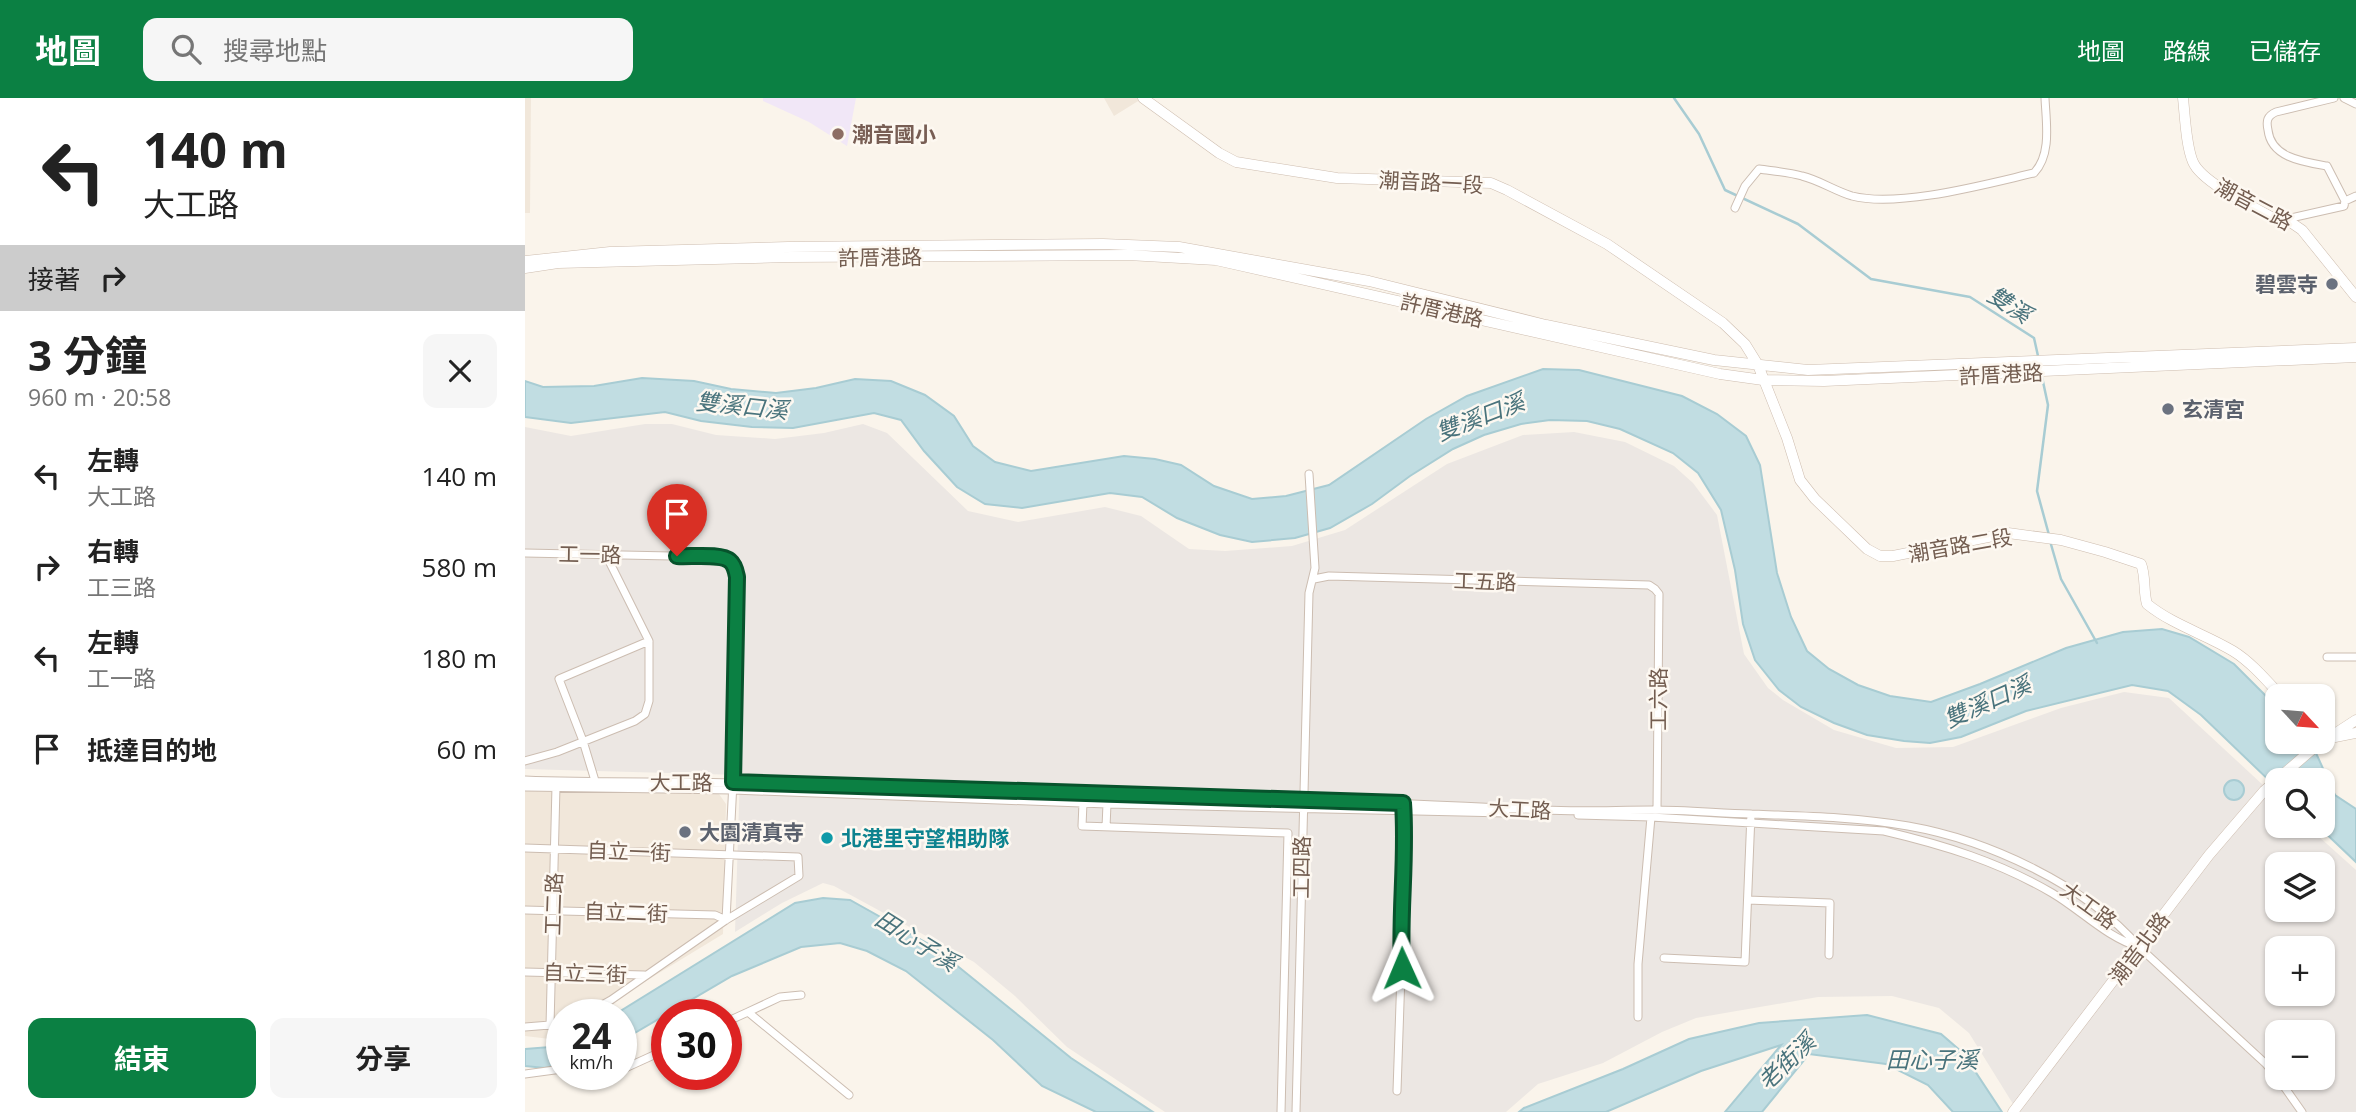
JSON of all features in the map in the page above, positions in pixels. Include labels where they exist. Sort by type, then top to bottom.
[{"type":"street","name":"潮音路一段","points":[[1143,98],[1219,153],[1236,162],[1336,178],[1491,183],[1507,190],[1607,244],[1723,323],[1745,344],[1760,372]]},
{"type":"street","points":[[1737,204],[1742,192],[1759,169],[1801,175],[1852,196],[1877,199],[1968,188],[2034,173],[2041,166],[2046,147],[2045,98]]},
{"type":"street","name":"潮音二路","points":[[2183,98],[2191,159],[2197,169],[2209,180],[2277,220],[2285,219],[2302,230],[2356,297]]},
{"type":"street","points":[[2334,98],[2276,112],[2269,115],[2267,122],[2269,140],[2278,150],[2296,160],[2327,166],[2345,201]]},
{"type":"street","points":[[2344,98],[2356,104]]},
{"type":"street","points":[[2285,219],[2344,206],[2345,201],[2356,196]]},
{"type":"street","name":"許厝港路","points":[[525,268],[537,263],[610,252],[894,251],[1103,244],[1179,247],[1238,261],[1369,281],[1760,372],[1838,381],[2356,357]]},
{"type":"street","name":"許厝港路","points":[[525,261],[537,263]]},
{"type":"street","name":"許厝港路","points":[[1238,261],[1264,270],[1720,374],[2356,348]]},
{"type":"street","name":"潮音路二段","points":[[1760,372],[1787,438],[1800,480],[1815,499],[1867,549],[1880,556],[1893,556],[2008,533],[2061,540],[2105,552],[2141,565],[2144,570],[2147,604],[2174,623],[2235,652],[2270,684]]},
{"type":"street","name":"工四路","points":[[1296,1112],[1309,593],[1314,579],[1310,478]]},
{"type":"street","name":"工一路","points":[[525,553],[720,557],[730,561],[735,567],[737,577],[733,786]]},
{"type":"street","points":[[525,761],[635,722],[645,714],[649,701],[649,641],[606,555]]},
{"type":"street","name":"工五路","points":[[1314,579],[1329,576],[1635,585],[1655,589]]},
{"type":"street","name":"工六路","points":[[1655,589],[1659,594],[1657,810]]},
{"type":"street","points":[[597,785],[559,679],[649,641]]},
{"type":"street","points":[[2327,657],[2356,657]]},
{"type":"street","points":[[2335,732],[2356,720]]},
{"type":"street","points":[[2335,736],[2356,733]]},
{"type":"street","name":"潮音北路","points":[[2015,1110],[2209,855],[2264,791],[2307,754]]},
{"type":"street","name":"大工路","points":[[525,780],[556,784],[733,786],[1302,803],[1651,817],[1884,831],[1951,848],[2015,872],[2056,895],[2122,942],[2140,947]]},
{"type":"street","name":"大工路","points":[[525,787],[556,784]]},
{"type":"street","name":"工二路","points":[[550,999],[556,784]]},
{"type":"street","points":[[612,999],[726,920],[733,786]]},
{"type":"street","name":"大工路","points":[[733,786],[1107,804],[1302,803]]},
{"type":"street","points":[[1083,803],[1081,826],[1288,833],[1281,1112]]},
{"type":"street","points":[[1106,827],[1107,804]]},
{"type":"street","points":[[1397,1091],[1404,886],[1403,807]]},
{"type":"street","name":"大工路","points":[[1403,807],[1552,811],[1657,810],[1857,820],[1910,827],[1955,837],[2001,853],[2033,868],[2073,892],[2128,934],[2140,947]]},
{"type":"street","points":[[1664,958],[1745,962],[1751,814]]},
{"type":"street","points":[[1638,1017],[1638,964],[1651,817]]},
{"type":"street","name":"自立一街","points":[[525,848],[798,857],[799,876],[726,920]]},
{"type":"street","points":[[1748,900],[1831,903],[1829,955]]},
{"type":"street","name":"自立二街","points":[[525,910],[715,915],[726,920]]},
{"type":"street","points":[[2140,947],[2265,1063]]},
{"type":"street","name":"自立三街","points":[[525,971],[644,975]]},
{"type":"street","points":[[742,1015],[780,997],[801,995]]},
{"type":"street","points":[[748,1012],[849,1095]]},
{"type":"street","points":[[525,1027],[546,1026]]},
{"type":"street","points":[[525,1074],[546,1071]]},
{"type":"street","points":[[2286,1090],[2302,1112]]},
{"type":"shaded area","points":[[525,98],[531,98],[530,213],[525,213]]},
{"type":"shaded area","name":"潮音國小","points":[[763,98],[856,98],[847,146],[809,122],[763,101]]},
{"type":"shaded area","points":[[1104,98],[1143,98],[1114,116]]},
{"type":"shaded area","points":[[645,424],[672,424],[716,435],[775,439],[824,433],[863,424],[887,433],[968,511],[1018,522],[1105,507],[1141,516],[1189,549],[1225,551],[1292,546],[1345,530],[1447,464],[1523,435],[1574,432],[1625,442],[1674,466],[1693,483],[1717,515],[1744,654],[1768,688],[1834,730],[1896,748],[1953,747],[2061,708],[2124,692],[2169,698],[2265,787],[2265,838],[2320,838],[2356,870],[2356,1112],[2018,1112],[1969,1033],[1939,1008],[1892,996],[1818,997],[1696,1018],[1662,1032],[1603,1063],[1538,1084],[1506,1112],[1165,1112],[1067,1047],[1015,996],[974,962],[834,886],[823,883],[782,903],[735,932],[740,775],[525,769],[525,427],[571,436]]},
{"type":"shaded area","points":[[525,791],[719,794],[726,804],[723,934],[616,999],[546,999],[546,1039],[525,1036]]},
{"type":"water","name":"雙溪口溪","points":[[1543,369],[1579,370],[1682,396],[1717,414],[1746,436],[1760,465],[1777,573],[1791,617],[1807,651],[1829,669],[1858,685],[1890,696],[1931,702],[2066,648],[2123,632],[2162,629],[2189,637],[2234,664],[2265,695],[2265,754],[2316,754],[2323,768],[2265,768],[2265,776],[2201,715],[2168,691],[2132,685],[2026,711],[1961,737],[1930,743],[1867,735],[1834,723],[1801,707],[1779,690],[1755,660],[1743,624],[1735,570],[1721,510],[1698,473],[1673,453],[1620,429],[1587,421],[1550,420],[1521,424],[1484,435],[1453,449],[1372,504],[1330,528],[1295,538],[1252,542],[1220,535],[1177,518],[1142,497],[1110,493],[1022,508],[985,504],[957,487],[924,451],[901,420],[874,413],[793,428],[752,427],[701,421],[665,412],[571,423],[525,417],[525,381],[543,387],[594,386],[642,378],[694,381],[731,389],[776,393],[855,379],[891,381],[925,395],[954,416],[973,446],[995,462],[1031,471],[1124,456],[1155,459],[1181,465],[1214,486],[1252,499],[1286,496],[1329,485],[1426,419],[1467,396]]},
{"type":"water","points":[[2234,780],[2241,783],[2244,790],[2241,797],[2234,800],[2227,797],[2224,790],[2227,783]]},
{"type":"water","name":"雙溪口溪","points":[[2335,795],[2356,809],[2356,862],[2331,838],[2335,838]]},
{"type":"water","name":"田心子溪","points":[[823,898],[850,900],[934,947],[1071,1058],[1153,1112],[1096,1112],[1042,1086],[993,1040],[906,971],[867,951],[840,943],[801,947],[732,976],[693,999],[651,999],[651,1023],[637,1032],[637,1001],[795,903]]},
{"type":"water","points":[[1867,1015],[1941,1034],[1963,1053],[2002,1112],[1953,1112],[1928,1085],[1886,1064],[1809,1054],[1762,1112],[1725,1112],[1781,1045],[1701,1071],[1606,1112],[1519,1112],[1689,1039],[1759,1023]]},
{"type":"water","points":[[546,1047],[546,1068],[525,1066],[525,1049]]},
{"type":"waterway","name":"雙溪","points":[[1674,98],[1699,134],[1725,190],[1798,224],[1871,279],[1970,297],[2034,338],[2038,356]]},
{"type":"waterway","name":"雙溪","points":[[2039,363],[2048,405],[2037,491],[2049,535]]},
{"type":"waterway","name":"雙溪","points":[[2050,541],[2061,579],[2097,643]]},
{"type":"place","name":"潮音國小","points":[[838,134]]},
{"type":"place","name":"碧雲寺","points":[[2332,284]]},
{"type":"place","name":"玄清宮","points":[[2168,409]]},
{"type":"place","name":"大園清真寺","points":[[685,832]]},
{"type":"place","name":"北港里守望相助隊","points":[[827,838]]},
{"type":"route","points":[[677,556],[720,557],[730,561],[735,567],[733,782],[1403,803],[1402,968]]},
{"type":"water label","name":"老街溪","points":[[1786,1061]]}]
